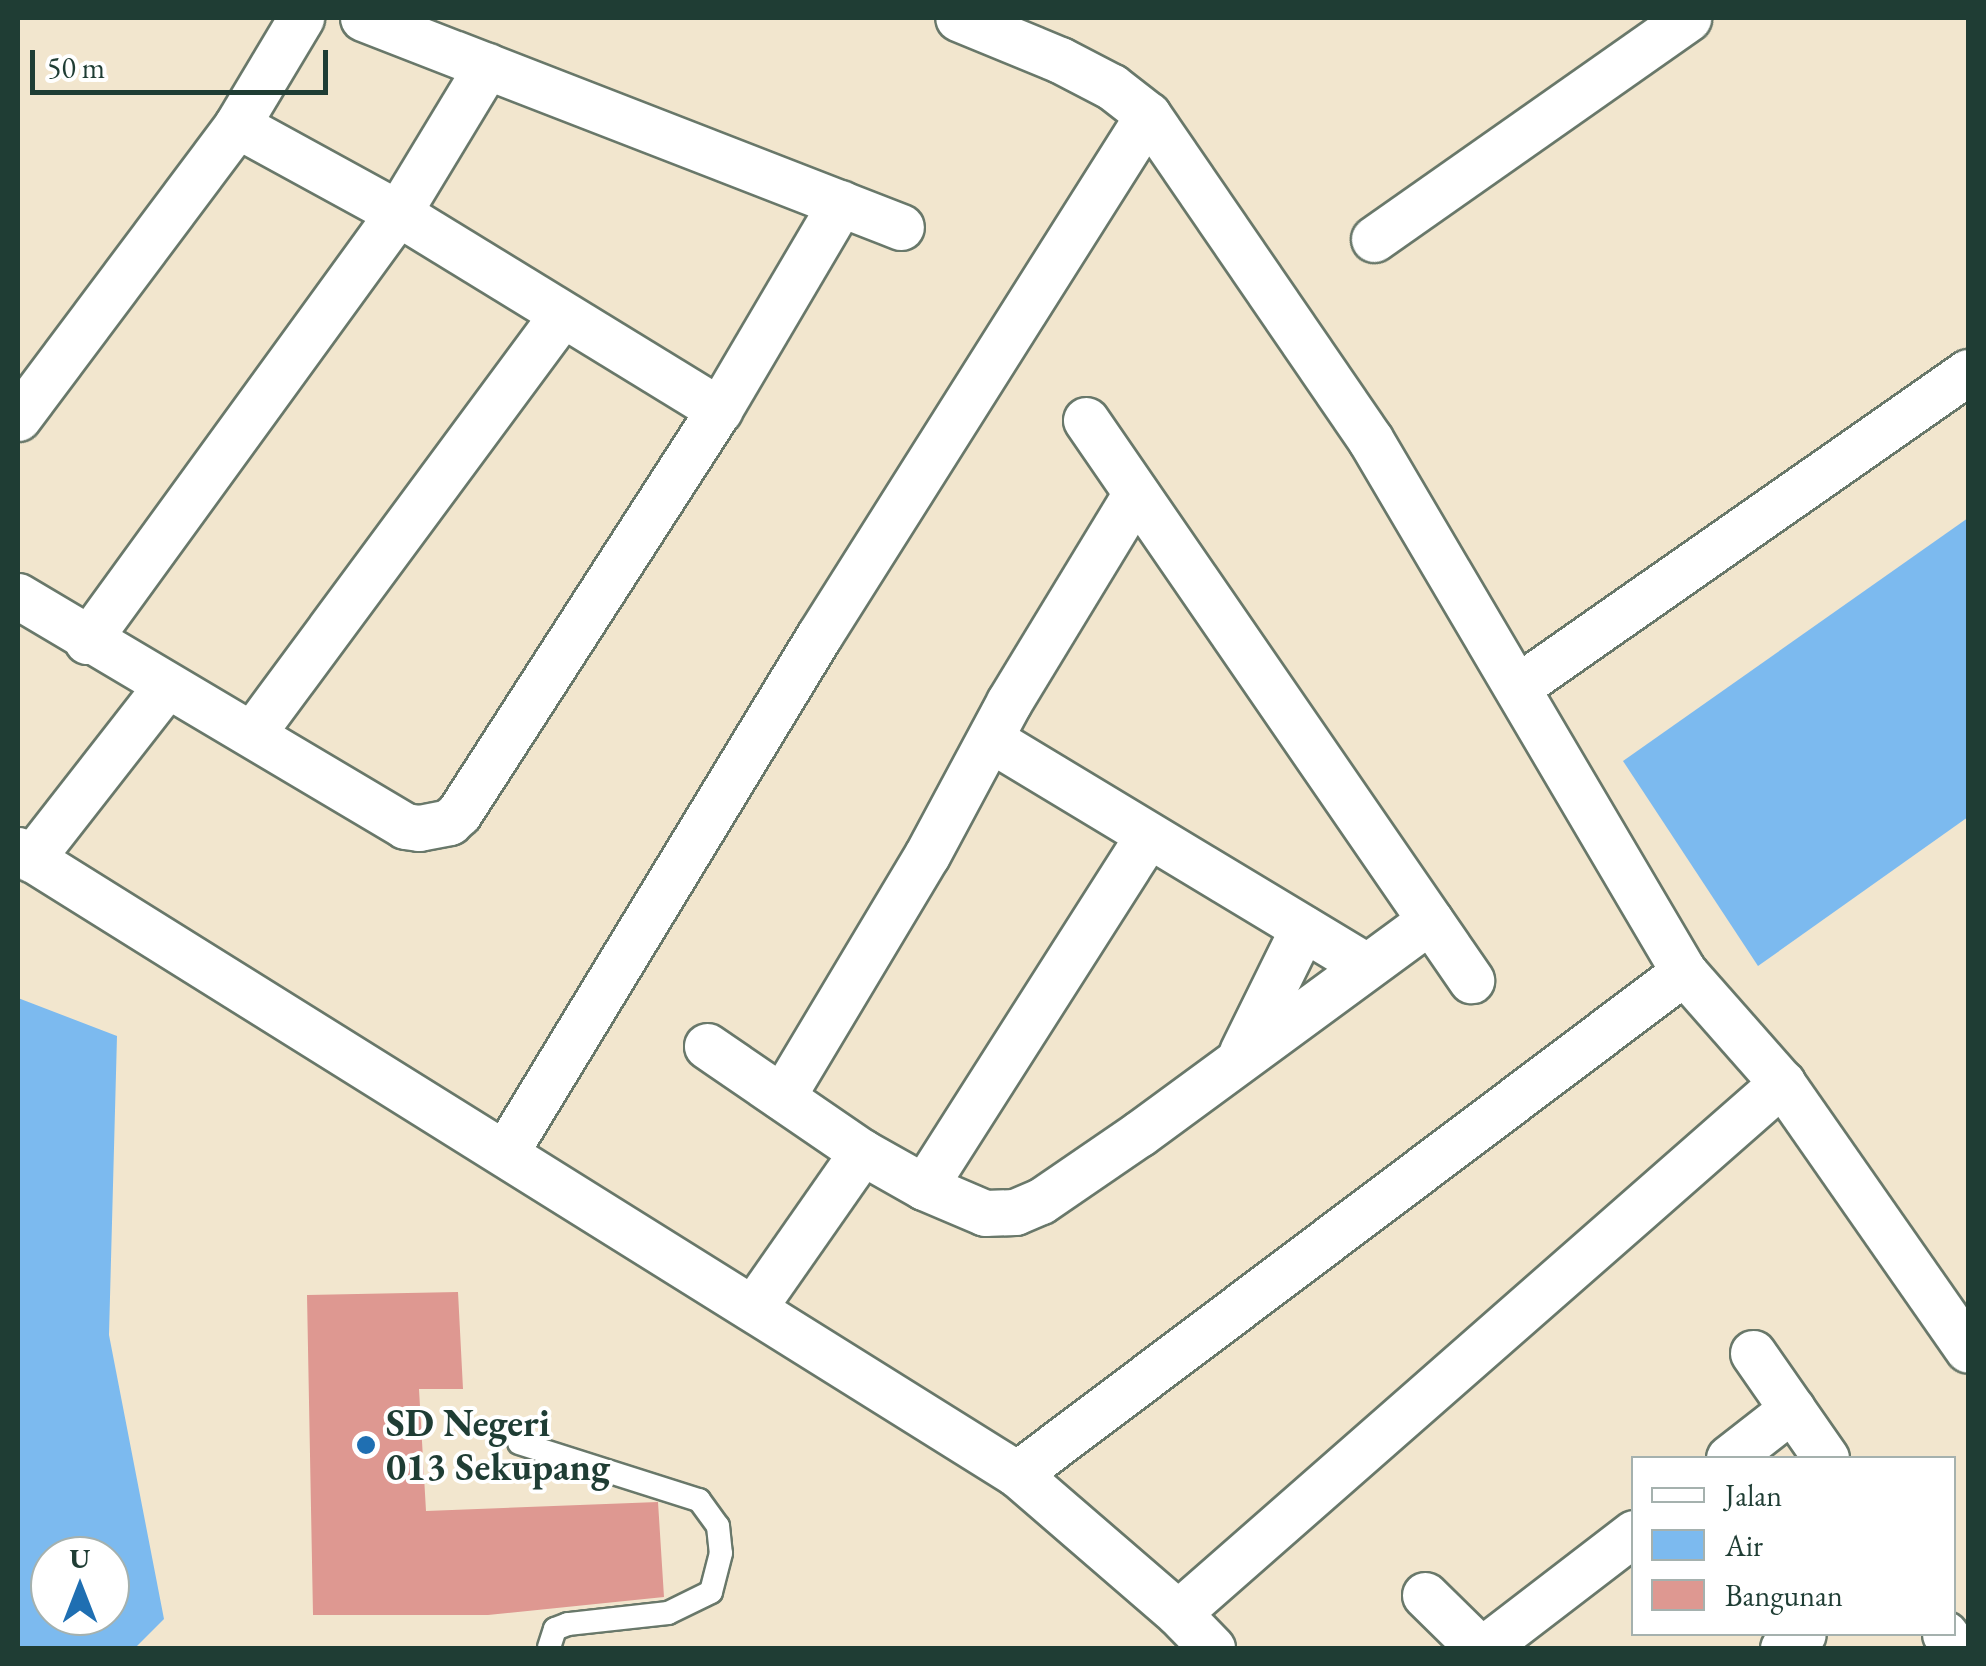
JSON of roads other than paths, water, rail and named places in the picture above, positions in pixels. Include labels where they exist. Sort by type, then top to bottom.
[{"type":"street","points":[[18,418],[236,125],[301,18]]},
{"type":"street","points":[[363,18],[901,227]]},
{"type":"street","points":[[958,18],[1060,60],[1112,88],[1148,115],[1370,439],[1519,686],[1684,972],[1782,1083],[1968,1350]]},
{"type":"street","points":[[1374,240],[1688,18]]},
{"type":"street","points":[[87,642],[398,213],[487,66]]},
{"type":"street","points":[[505,1153],[819,636],[1148,115]]},
{"type":"street","points":[[236,125],[398,213],[719,410]]},
{"type":"street","points":[[18,596],[87,642],[252,734],[405,826],[419,828],[449,822],[719,410],[840,203]]},
{"type":"street","points":[[252,734],[561,316]]},
{"type":"street","points":[[1519,686],[1968,372]]},
{"type":"street","points":[[1086,420],[1471,980]]},
{"type":"street","points":[[782,1097],[1135,495]]},
{"type":"street","points":[[166,686],[24,854],[1017,1474],[1178,1612],[1212,1648]]},
{"type":"street","points":[[990,739],[1366,966]]},
{"type":"street","points":[[924,1187],[1148,835]]},
{"type":"street","points":[[707,1046],[862,1152],[924,1187],[985,1212],[1015,1212],[1041,1201],[1430,920]]},
{"type":"street","points":[[1238,1058],[1303,928]]},
{"type":"street","points":[[1017,1474],[1684,972]]},
{"type":"street","points":[[1178,1612],[1782,1083]]},
{"type":"street","points":[[754,1307],[862,1152]]},
{"type":"street","points":[[1753,1353],[1825,1456]]},
{"type":"street","points":[[1732,1456],[1792,1409]]},
{"type":"street","points":[[1424,1595],[1482,1648],[1631,1534]]},
{"type":"lane","points":[[519,1443],[699,1500],[718,1526],[721,1553],[711,1592],[668,1612],[568,1624],[555,1629],[549,1648]]},
{"type":"water","points":[[1968,518],[1968,817],[1758,966],[1623,761]]},
{"type":"water","points":[[18,998],[117,1036],[109,1335],[164,1619],[135,1648],[18,1648]]},
{"type":"place","name":"SD Negeri 013 Sekupang","points":[[366,1445]]}]
